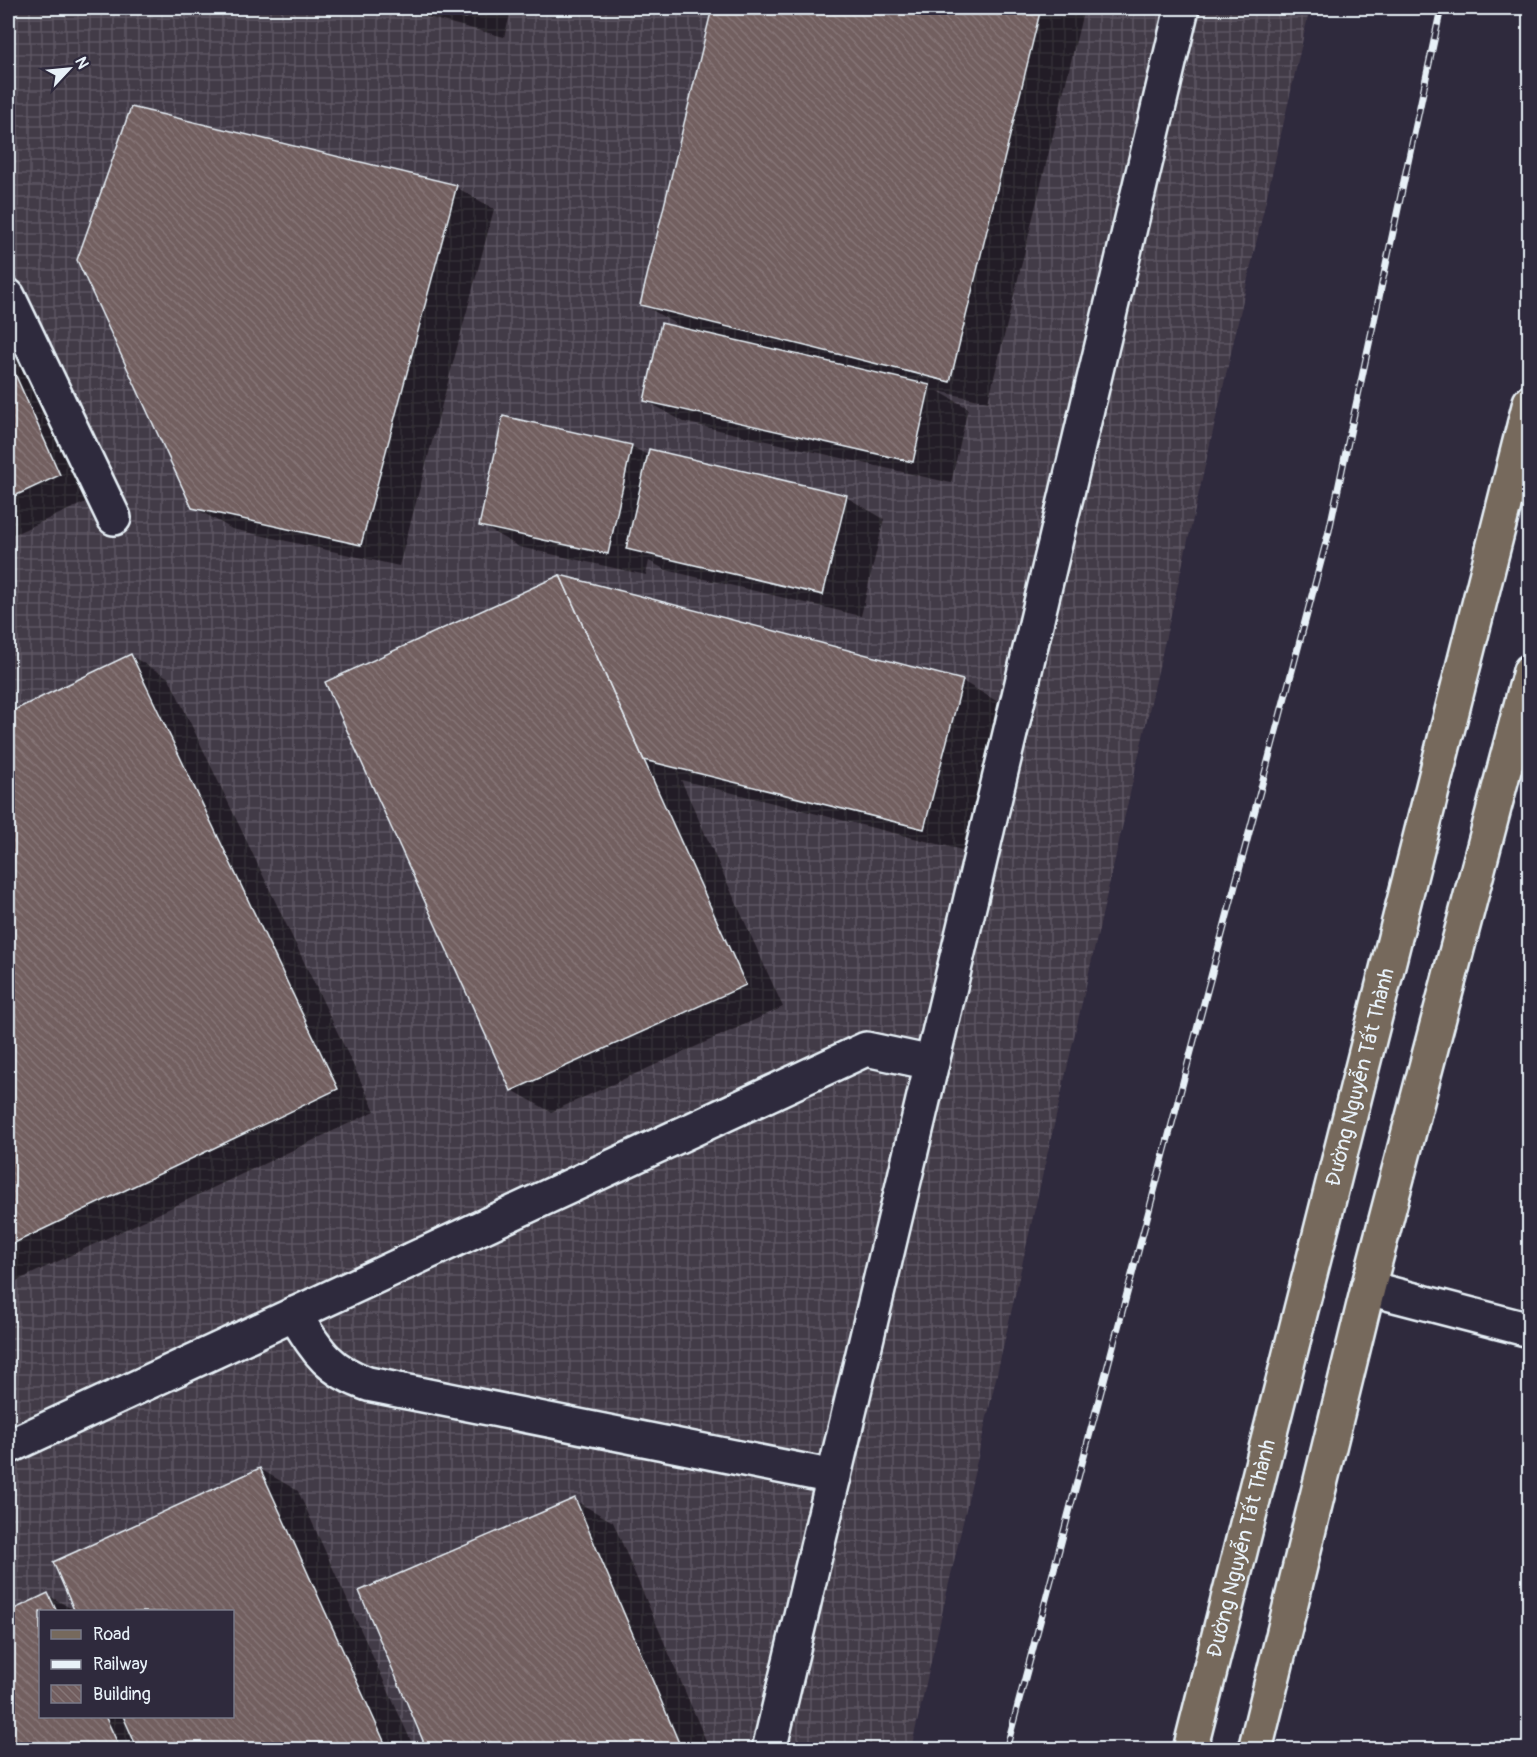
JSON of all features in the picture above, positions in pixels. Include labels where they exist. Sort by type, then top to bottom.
[{"type":"main road","name":"Đường Nguyễn Tất Thành","points":[[1190,1749],[1530,402]]},
{"type":"main road","points":[[1255,1749],[1368,1288],[1530,671]]},
{"type":"street","points":[[769,1749],[1182,8]]},
{"type":"street","points":[[8,296],[114,518]]},
{"type":"street","points":[[8,1447],[866,1049],[932,1063]]},
{"type":"street","points":[[1368,1288],[1530,1330]]},
{"type":"street","points":[[294,1314],[321,1356],[352,1379],[368,1384],[834,1477]]},
{"type":"shaded area","points":[[8,8],[1310,8],[911,1749],[8,1750]]},
{"type":"building","points":[[432,8],[468,8],[466,17]]},
{"type":"building","points":[[712,8],[1041,8],[950,382],[640,305]]},
{"type":"building","points":[[131,107],[457,185],[361,545],[192,508],[77,260]]},
{"type":"building","points":[[661,323],[930,385],[913,462],[644,401]]},
{"type":"building","points":[[8,358],[60,475],[8,499]]},
{"type":"building","points":[[503,416],[632,445],[608,554],[479,526]]},
{"type":"building","points":[[649,449],[847,495],[823,595],[626,549]]},
{"type":"building","points":[[560,575],[746,985],[511,1091],[325,682]]},
{"type":"building","points":[[560,575],[963,680],[924,829],[644,760]]},
{"type":"building","points":[[131,654],[338,1089],[8,1246],[8,713]]},
{"type":"building","points":[[260,1468],[388,1750],[138,1750],[124,1718],[234,1718],[234,1610],[74,1610],[53,1562]]},
{"type":"building","points":[[575,1498],[682,1750],[427,1750],[359,1591]]},
{"type":"building","points":[[48,1593],[56,1610],[39,1610],[39,1718],[106,1718],[121,1750],[8,1750],[8,1612]]},
{"type":"railway","points":[[1006,1750],[1329,531],[1441,8]]}]
